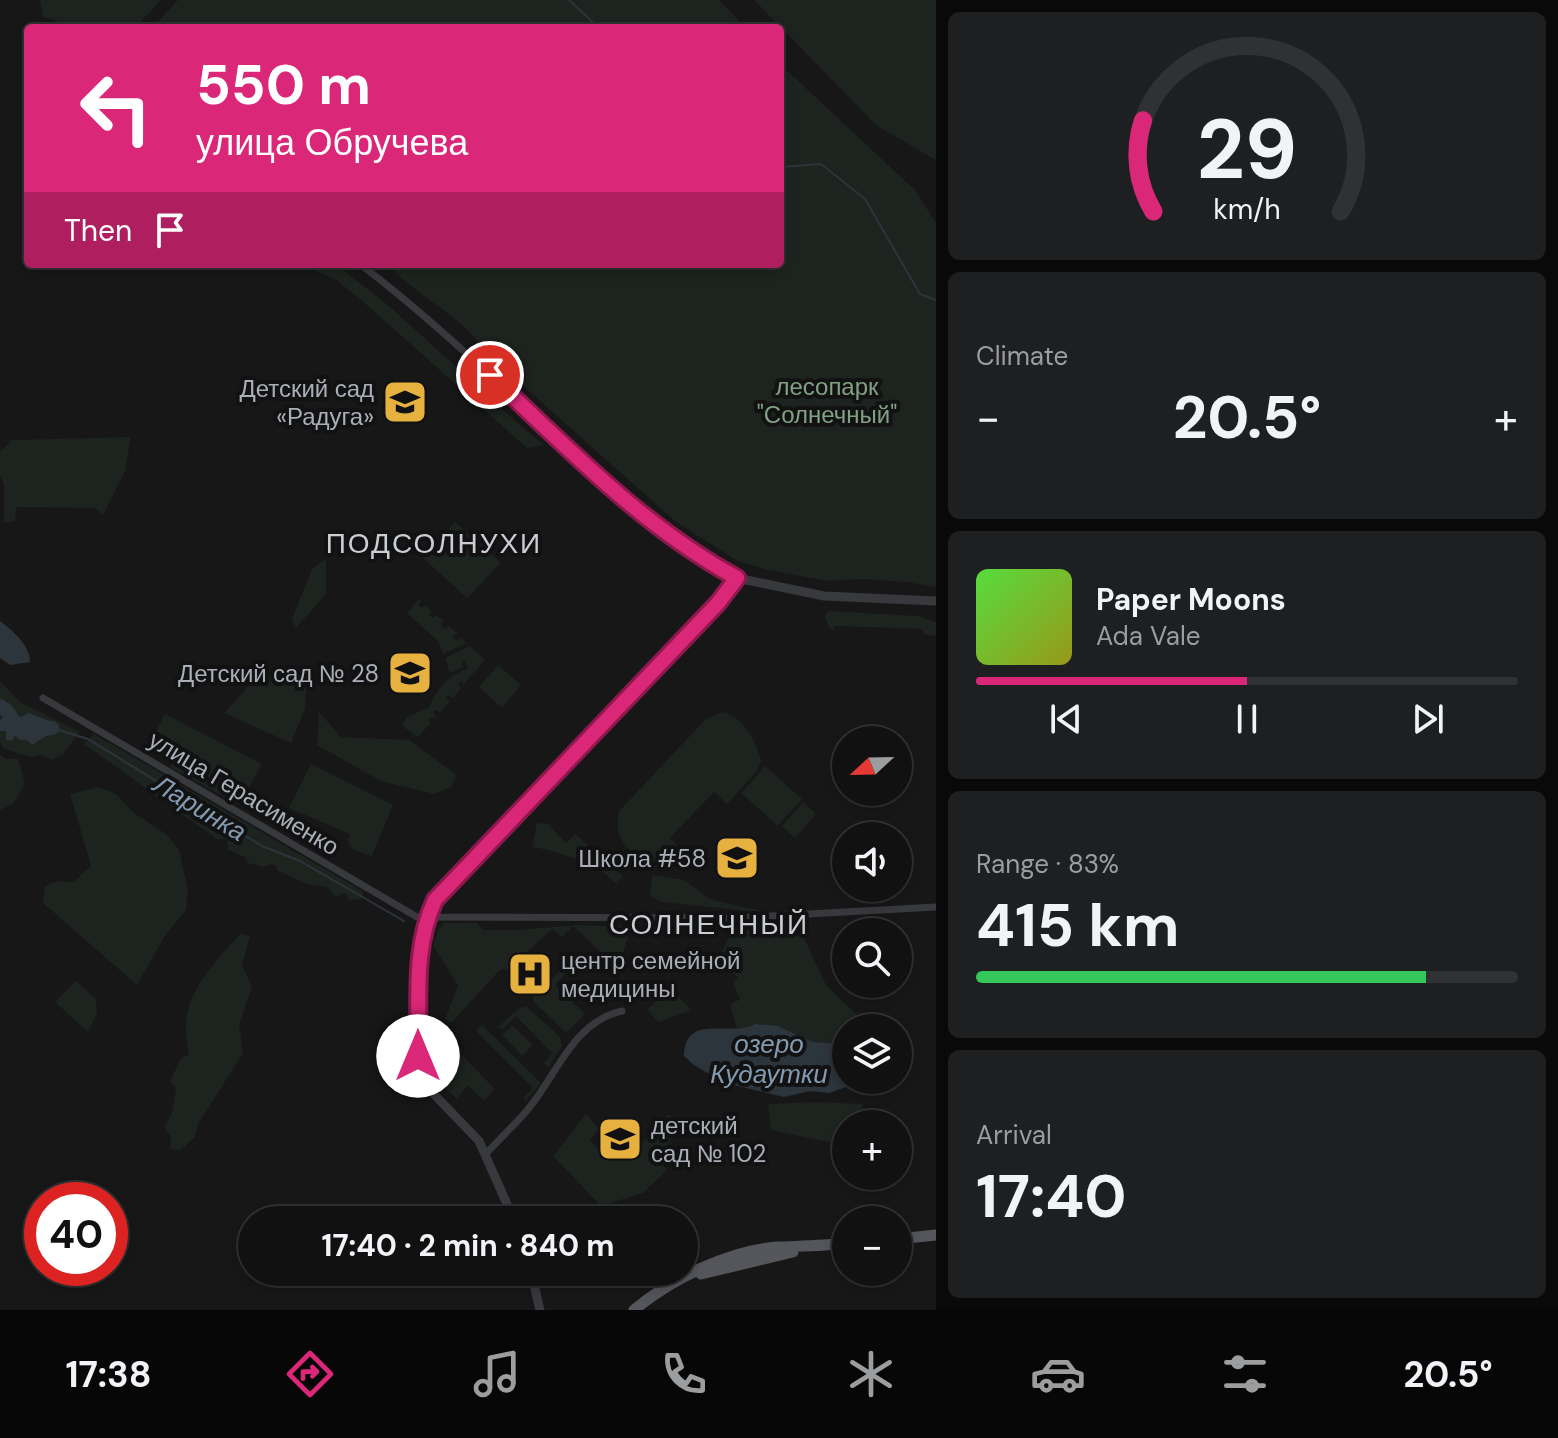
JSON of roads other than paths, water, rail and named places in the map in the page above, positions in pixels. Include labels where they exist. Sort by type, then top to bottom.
[{"type":"main road","points":[[912,1238],[936,1235]]},
{"type":"main road","points":[[634,1310],[707,1265],[738,1254],[776,1247],[832,1245]]},
{"type":"street","points":[[365,268],[420,312],[656,526],[707,561],[737,578],[824,596],[936,601]]},
{"type":"street","points":[[507,1206],[479,1141],[427,1087],[419,1067],[419,952],[428,917],[435,900],[718,603],[737,578]]},
{"type":"street","name":"улица Герасименко","points":[[43,698],[324,865],[417,917],[428,917]]},
{"type":"street","points":[[428,917],[735,918],[936,907]]},
{"type":"street","points":[[486,1154],[530,1107],[571,1044],[604,1016],[622,1011]]},
{"type":"street","points":[[534,1286],[540,1310]]},
{"type":"water","points":[[0,621],[24,644],[30,662],[10,665],[0,658]]},
{"type":"water","points":[[7,711],[17,714],[19,718],[29,713],[49,721],[51,733],[32,745],[15,735],[12,741],[6,740],[6,731],[0,731],[0,721]]},
{"type":"water","name":"озеро Кудаутки","points":[[755,1024],[778,1026],[813,1042],[832,1043],[832,1092],[810,1091],[784,1097],[725,1083],[684,1056],[686,1043],[692,1034],[701,1030],[745,1028]]},
{"type":"waterway","points":[[569,0],[595,24]]},
{"type":"waterway","points":[[784,167],[821,164],[865,199],[920,294],[936,300]]},
{"type":"waterway","name":"Ларинка","points":[[0,706],[22,733],[52,728]]},
{"type":"waterway","name":"Ларинка","points":[[52,728],[88,739],[262,846],[300,861],[404,921]]},
{"type":"place","name":"Детский сад «Радуга»","points":[[405,402]]},
{"type":"place","name":"Детский сад № 28","points":[[410,673]]},
{"type":"place","name":"Школа #58","points":[[737,858]]},
{"type":"place","name":"центр семейной медицины","points":[[530,974]]},
{"type":"place","name":"детский сад № 102","points":[[620,1139]]},
{"type":"district","name":"ПОДСОЛНУХИ","points":[[434,543]]},
{"type":"district","name":"СОЛНЕЧНЫЙ","points":[[709,924]]},
{"type":"park label","name":"лесопарк \"Солнечный\"","points":[[827,400]]}]
